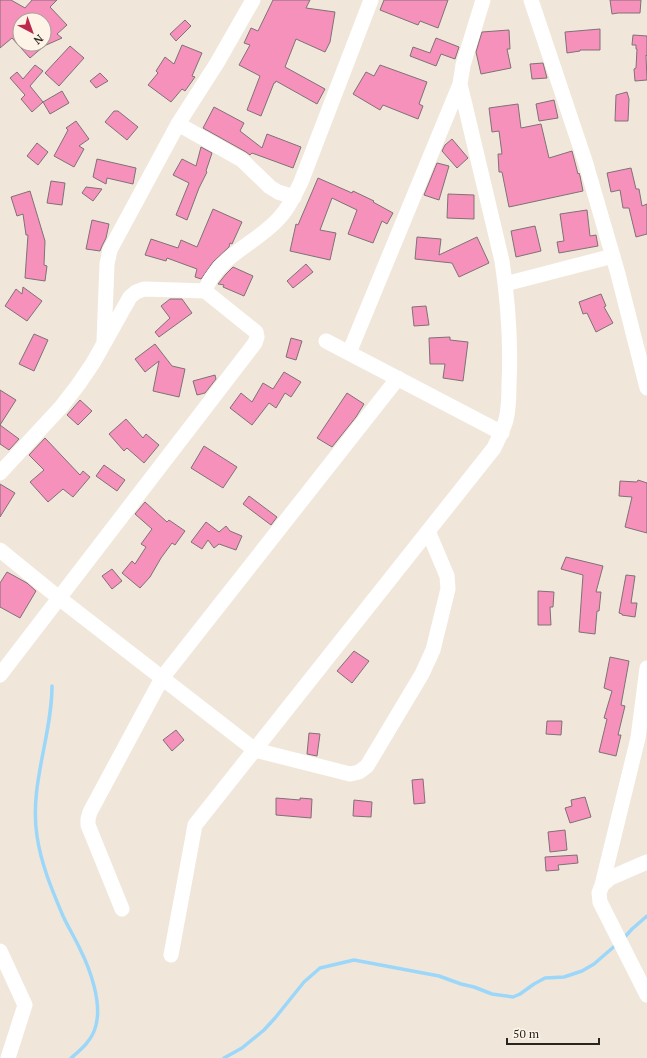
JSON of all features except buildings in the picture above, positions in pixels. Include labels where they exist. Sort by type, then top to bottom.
[{"type":"street","points":[[104,343],[107,264],[110,250],[178,124],[217,63],[252,0]]},
{"type":"street","points":[[205,291],[211,278],[219,268],[231,256],[266,230],[280,217],[294,197],[370,0]]},
{"type":"street","points":[[348,353],[460,84],[463,65],[483,0]]},
{"type":"street","points":[[532,0],[586,164],[613,256],[647,388]]},
{"type":"street","points":[[171,955],[195,825],[494,448],[506,420],[510,359],[502,261],[460,84]]},
{"type":"street","points":[[178,124],[242,160],[270,187],[278,192],[294,197]]},
{"type":"street","points":[[505,284],[613,256]]},
{"type":"street","points":[[0,473],[78,385],[93,363],[130,297],[136,292],[144,289],[205,291],[256,332],[257,337],[255,343],[0,675]]},
{"type":"street","points":[[326,341],[502,432]]},
{"type":"street","points":[[122,909],[88,825],[90,812],[162,678],[398,378]]},
{"type":"street","points":[[0,550],[59,598],[255,750],[350,774],[359,772],[367,766],[422,674],[433,650],[448,589],[448,583],[447,576],[428,531]]},
{"type":"street","points":[[647,668],[638,738],[599,893],[600,902],[647,995]]},
{"type":"street","points":[[602,885],[610,878],[647,862]]},
{"type":"street","points":[[0,951],[25,1005],[8,1058]]},
{"type":"waterway","points":[[52,686],[49,723],[38,779],[36,798],[35,817],[37,836],[41,857],[51,887],[63,916],[84,957],[91,976],[97,1006],[95,1030],[90,1039],[71,1058]]},
{"type":"waterway","points":[[623,939],[647,916]]},
{"type":"waterway","points":[[224,1058],[242,1048],[264,1030],[304,982],[320,968],[354,960],[439,976],[492,994],[513,997],[545,978],[564,977],[582,971],[594,964],[617,944]]}]
